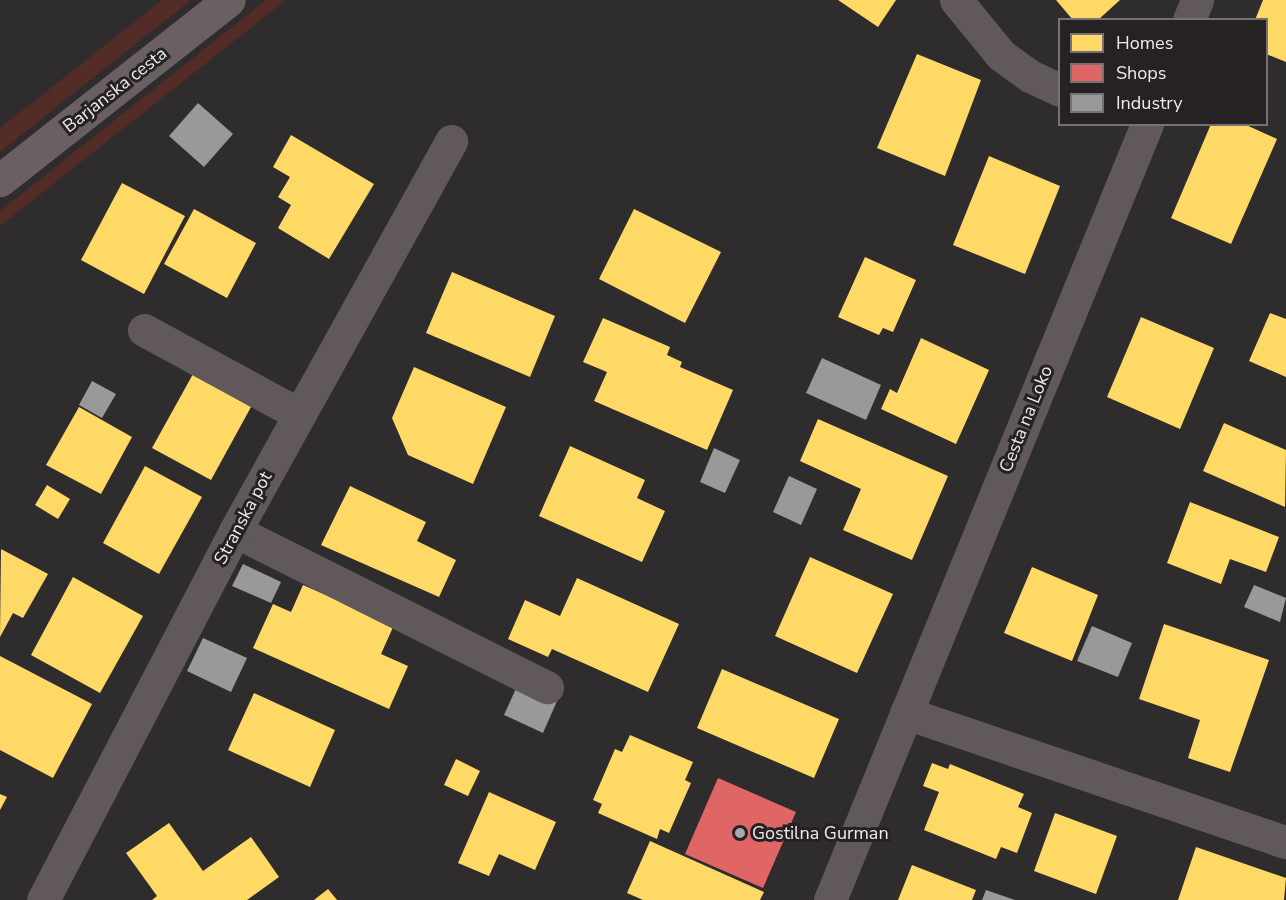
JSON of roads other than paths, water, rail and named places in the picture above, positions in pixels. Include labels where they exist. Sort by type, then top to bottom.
[{"type":"main road","name":"Barjanska cesta","points":[[0,180],[230,0]]},
{"type":"street","points":[[956,0],[1001,56],[1030,76],[1058,90]]},
{"type":"street","points":[[1190,18],[1197,0]]},
{"type":"street","name":"Cesta na Loko","points":[[830,900],[1145,126]]},
{"type":"street","name":"Stranska pot","points":[[43,900],[235,531],[452,141]]},
{"type":"street","points":[[144,330],[299,414]]},
{"type":"street","points":[[235,531],[547,687]]},
{"type":"street","points":[[906,713],[1286,842]]},
{"type":"place","name":"Gostilna Gurman","points":[[740,833]]}]
